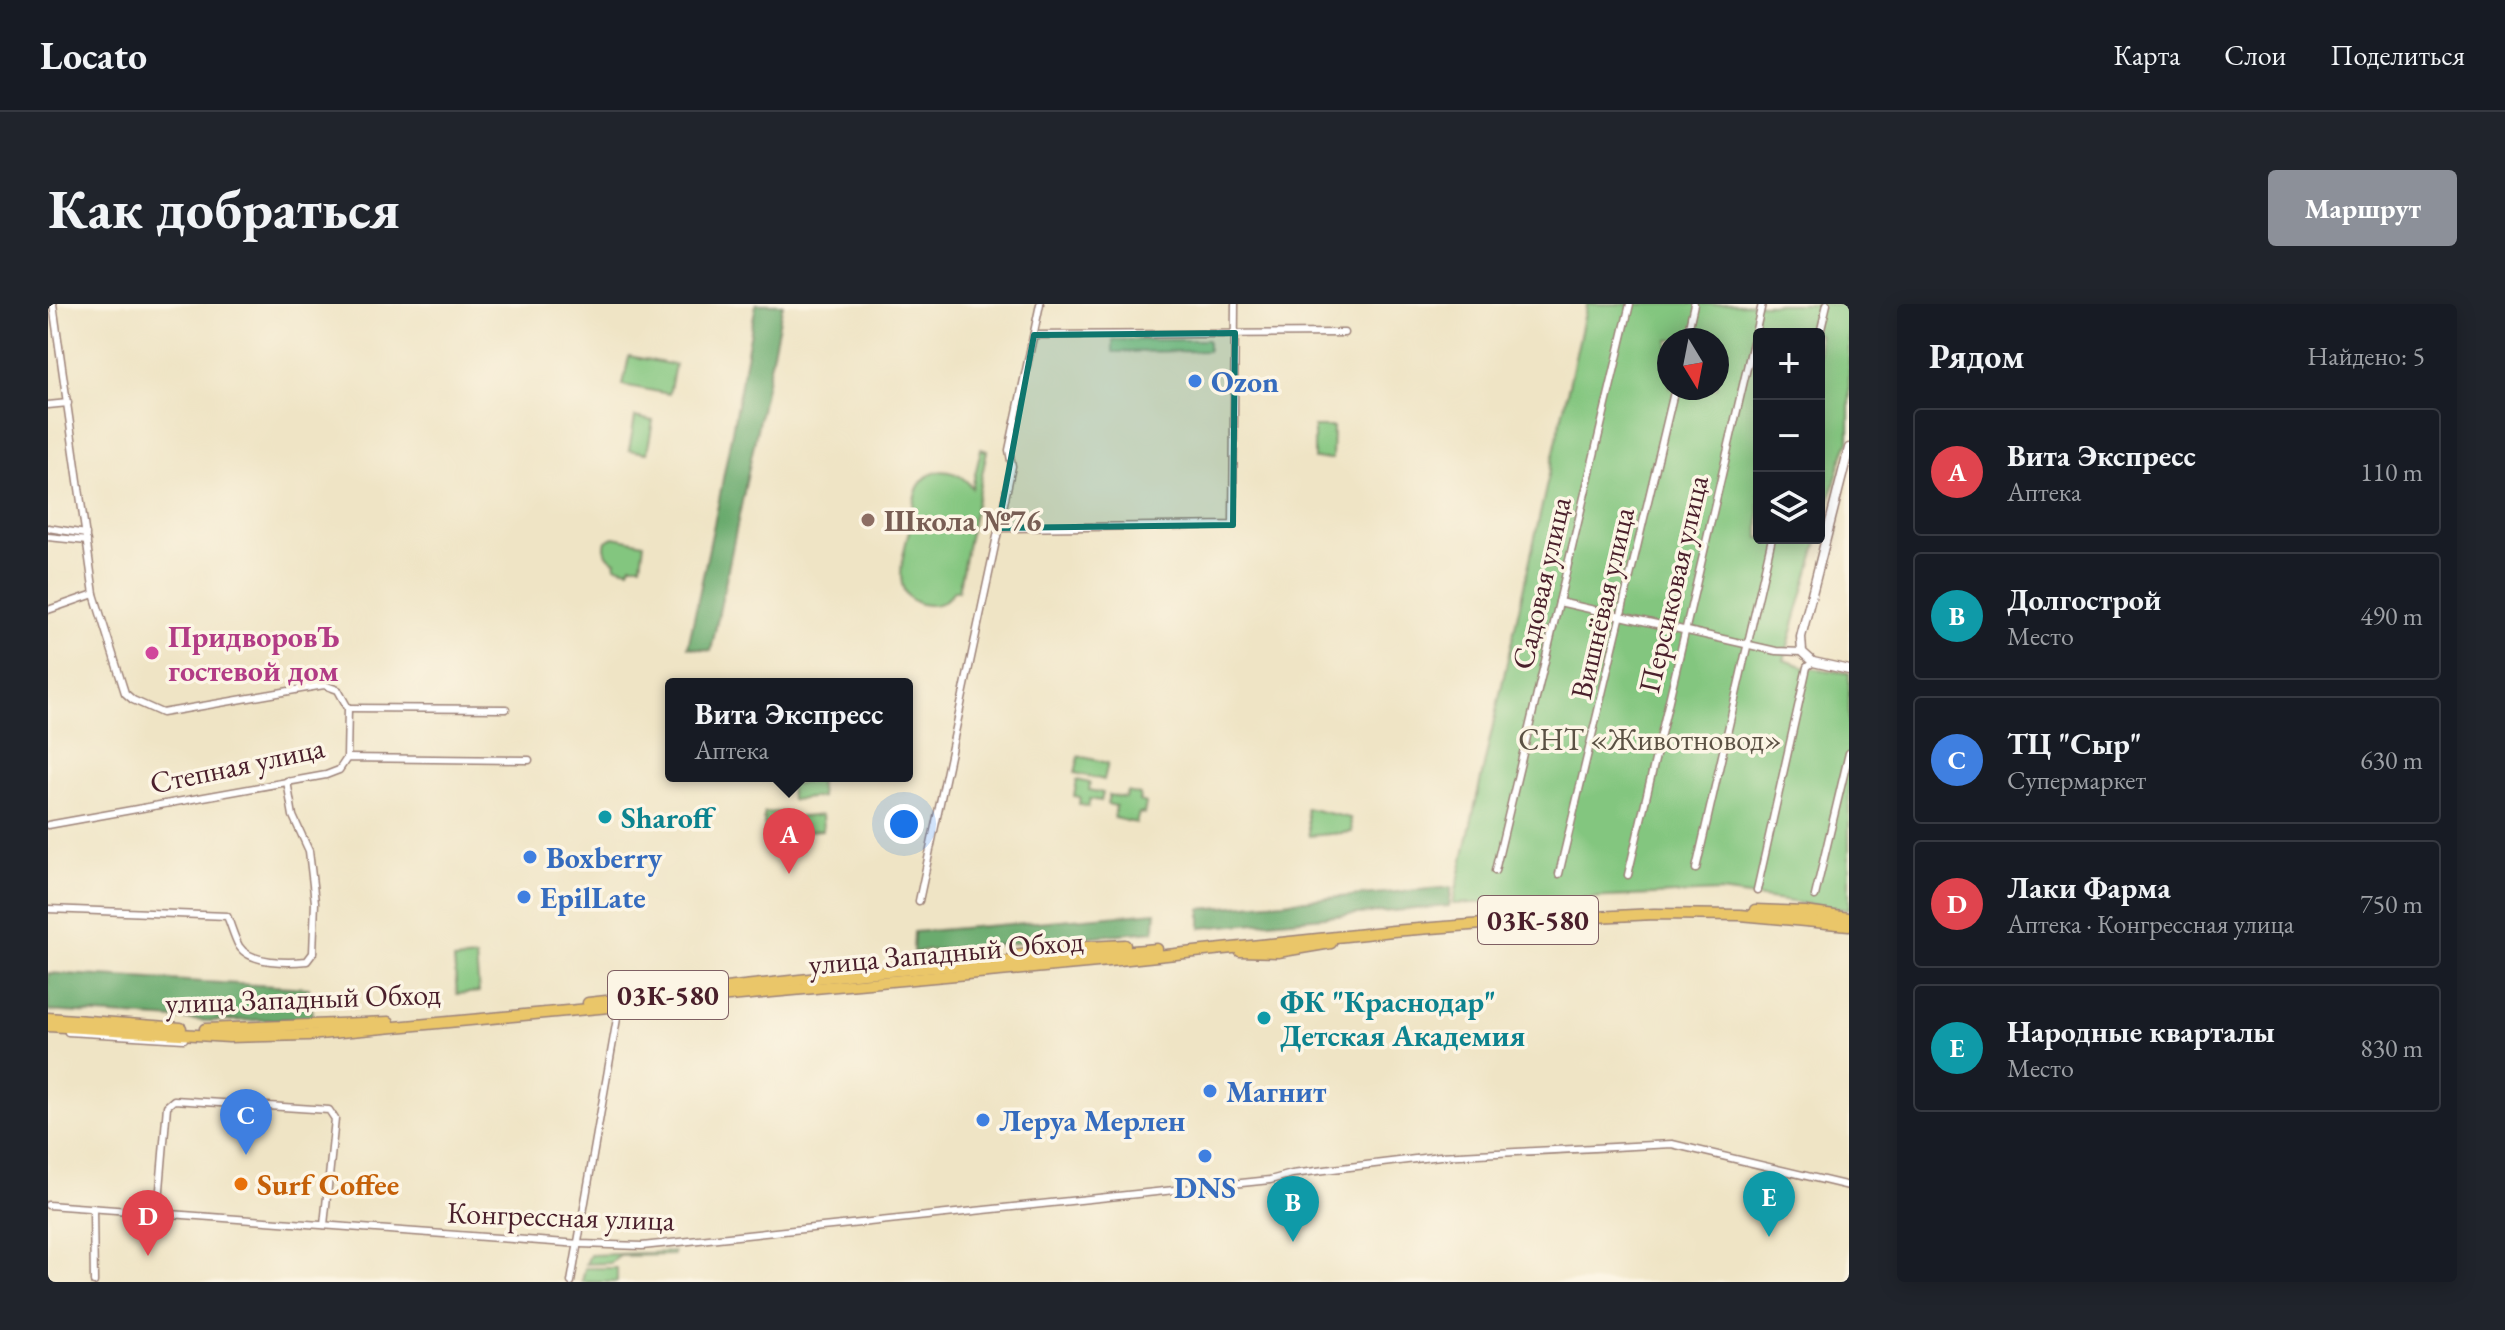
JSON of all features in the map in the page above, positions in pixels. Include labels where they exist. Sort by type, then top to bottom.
[{"type":"highway","name":"улица Западный Обход","points":[[48,1018],[197,1029],[324,1026],[456,1018],[864,973],[1431,922],[1653,909],[1792,911],[1849,918]]},
{"type":"highway","name":"улица Западный Обход","points":[[48,1028],[266,1037],[418,1027],[1536,920],[1654,914],[1740,915],[1849,925]]},
{"type":"street","points":[[53,304],[94,594],[125,693],[162,713],[324,685],[338,690],[348,708],[347,758]]},
{"type":"street","points":[[919,901],[1012,466],[1009,450],[1040,304]]},
{"type":"street","points":[[998,528],[1233,525],[1235,304]]},
{"type":"street","name":"Садовая улица","points":[[1495,871],[1630,304]]},
{"type":"street","points":[[1689,328],[1694,304]]},
{"type":"street","name":"Персиковая улица","points":[[1628,875],[1762,304]]},
{"type":"street","points":[[1821,328],[1827,304]]},
{"type":"street","points":[[1034,335],[1344,333]]},
{"type":"street","name":"Вишнёвая улица","points":[[1559,874],[1672,400]]},
{"type":"street","points":[[48,405],[68,403]]},
{"type":"street","points":[[1802,652],[1801,637],[1849,448]]},
{"type":"street","points":[[48,528],[86,537]]},
{"type":"street","points":[[48,537],[86,537]]},
{"type":"street","points":[[1696,869],[1771,544]]},
{"type":"street","points":[[48,610],[94,594]]},
{"type":"street","points":[[1559,602],[1776,651],[1802,652],[1813,662],[1849,670]]},
{"type":"street","points":[[1757,890],[1807,667],[1813,662]]},
{"type":"street","name":"Степная улица","points":[[348,708],[506,709]]},
{"type":"street","points":[[1815,896],[1849,753]]},
{"type":"street","name":"Степная улица","points":[[48,825],[326,775],[339,770],[347,758],[529,760]]},
{"type":"street","points":[[48,909],[227,916],[240,949],[252,956],[292,963],[307,961],[313,953],[315,902],[309,851],[293,816],[287,781]]},
{"type":"street","points":[[571,1282],[619,1007]]},
{"type":"street","points":[[158,1213],[167,1106],[170,1102],[329,1110],[335,1119],[324,1225]]},
{"type":"street","name":"Конгрессная улица","points":[[48,1205],[580,1244],[677,1244],[1270,1180],[1292,1174],[1440,1156],[1672,1144],[1849,1186]]},
{"type":"street","points":[[93,1208],[94,1282]]},
{"type":"highlighted area","points":[[1235,333],[1233,525],[998,528],[1034,335]]},
{"type":"green space","points":[[756,304],[783,304],[711,651],[688,647]]},
{"type":"green space","name":"СНТ «Животновод»","points":[[1587,304],[1849,304],[1849,441],[1825,517],[1825,328],[1753,328],[1753,544],[1817,544],[1784,660],[1809,668],[1849,673],[1849,910],[1720,892],[1453,904]]},
{"type":"green space","points":[[1113,340],[1208,340],[1208,351],[1113,352]]},
{"type":"green space","points":[[629,356],[675,365],[669,394],[623,385]]},
{"type":"green space","points":[[635,417],[653,421],[647,453],[629,450]]},
{"type":"green space","points":[[1314,427],[1333,427],[1332,459],[1314,459]]},
{"type":"green space","points":[[981,449],[987,451],[958,591],[954,590],[940,603],[928,605],[915,602],[902,585],[901,574],[918,488],[933,473],[948,472],[961,477],[972,488]]},
{"type":"green space","points":[[614,537],[644,543],[641,565],[631,565],[629,569],[615,566],[616,561],[605,550],[606,541]]},
{"type":"green space","points":[[1079,756],[1108,763],[1104,780],[1075,773]]},
{"type":"green space","points":[[1077,780],[1090,783],[1089,790],[1103,793],[1101,801],[1090,799],[1088,807],[1079,804],[1080,797],[1074,796]]},
{"type":"green space","points":[[819,782],[821,797],[791,800],[790,784]]},
{"type":"green space","points":[[1127,792],[1140,795],[1139,801],[1146,803],[1144,814],[1139,813],[1136,823],[1114,818],[1116,806],[1107,804],[1109,795],[1125,798]]},
{"type":"green space","points":[[1306,808],[1350,818],[1352,832],[1309,836]]},
{"type":"green space","points":[[784,812],[786,833],[765,835],[764,813]]},
{"type":"green space","points":[[822,815],[823,830],[794,832],[793,818]]},
{"type":"green space","points":[[1452,887],[1449,906],[1201,928],[1201,909]]},
{"type":"green space","points":[[1156,912],[1154,931],[913,952],[914,932]]},
{"type":"green space","points":[[476,958],[479,992],[457,994],[454,960]]},
{"type":"green space","points":[[48,973],[309,988],[313,1019],[208,1021],[48,1011]]},
{"type":"green space","points":[[674,1252],[674,1255],[620,1256],[610,1263],[586,1264],[590,1255]]},
{"type":"green space","points":[[585,1268],[617,1268],[617,1282],[582,1282]]},
{"type":"place","name":"Ozon","points":[[1195,381]]},
{"type":"place","name":"Школа №76","points":[[868,520]]},
{"type":"place","name":"ПридворовЪ гостевой дом","points":[[152,653]]},
{"type":"place","name":"Sharoff","points":[[605,817]]},
{"type":"place","name":"Boxberry","points":[[530,857]]},
{"type":"place","name":"Вита Экспресс","points":[[789,874]]},
{"type":"place","name":"EpilLate","points":[[524,897]]},
{"type":"place","name":"ФК \"Краснодар\" Детская Академия","points":[[1264,1018]]},
{"type":"place","name":"Магнит","points":[[1210,1091]]},
{"type":"place","name":"Леруа Мерлен","points":[[983,1120]]},
{"type":"place","name":"ТЦ \"Сыр\"","points":[[246,1155]]},
{"type":"place","name":"DNS","points":[[1205,1156]]},
{"type":"place","name":"Surf Coffee","points":[[241,1184]]},
{"type":"place","name":"Народные кварталы","points":[[1769,1237]]},
{"type":"place","name":"Долгострой","points":[[1293,1242]]},
{"type":"place","name":"Лаки Фарма","points":[[148,1256]]}]
